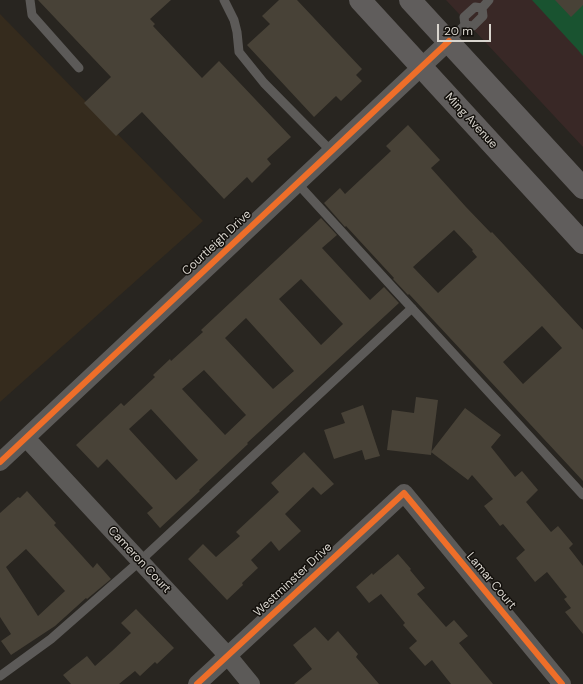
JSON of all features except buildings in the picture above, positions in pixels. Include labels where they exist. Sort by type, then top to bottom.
[{"type":"main road","name":"Ming Avenue","points":[[360,0],[583,243]]},
{"type":"main road","points":[[410,0],[583,188]]},
{"type":"street","name":"Courtleigh Drive","points":[[0,462],[448,41]]},
{"type":"street","name":"Cameron Court","points":[[26,438],[228,656],[251,684]]},
{"type":"street","name":"Westminster Drive","points":[[197,684],[404,493]]},
{"type":"street","name":"Lamar Court","points":[[404,493],[562,684]]},
{"type":"lane","points":[[30,0],[32,15],[79,68]]},
{"type":"lane","points":[[224,0],[234,20],[239,52],[264,83],[331,151]]},
{"type":"lane","points":[[448,41],[465,25],[473,26],[483,16],[482,8],[489,0]]},
{"type":"lane","points":[[297,183],[583,495]]},
{"type":"lane","points":[[0,676],[51,639],[140,561],[412,308]]},
{"type":"shaded area","points":[[446,0],[583,0],[583,147]]},
{"type":"shaded area","points":[[0,14],[203,221],[0,402]]},
{"type":"green space","points":[[532,0],[583,0],[583,56],[578,50]]},
{"type":"cycle path","points":[[0,462],[449,41]]},
{"type":"cycle path","points":[[197,684],[404,493],[562,684]]}]
